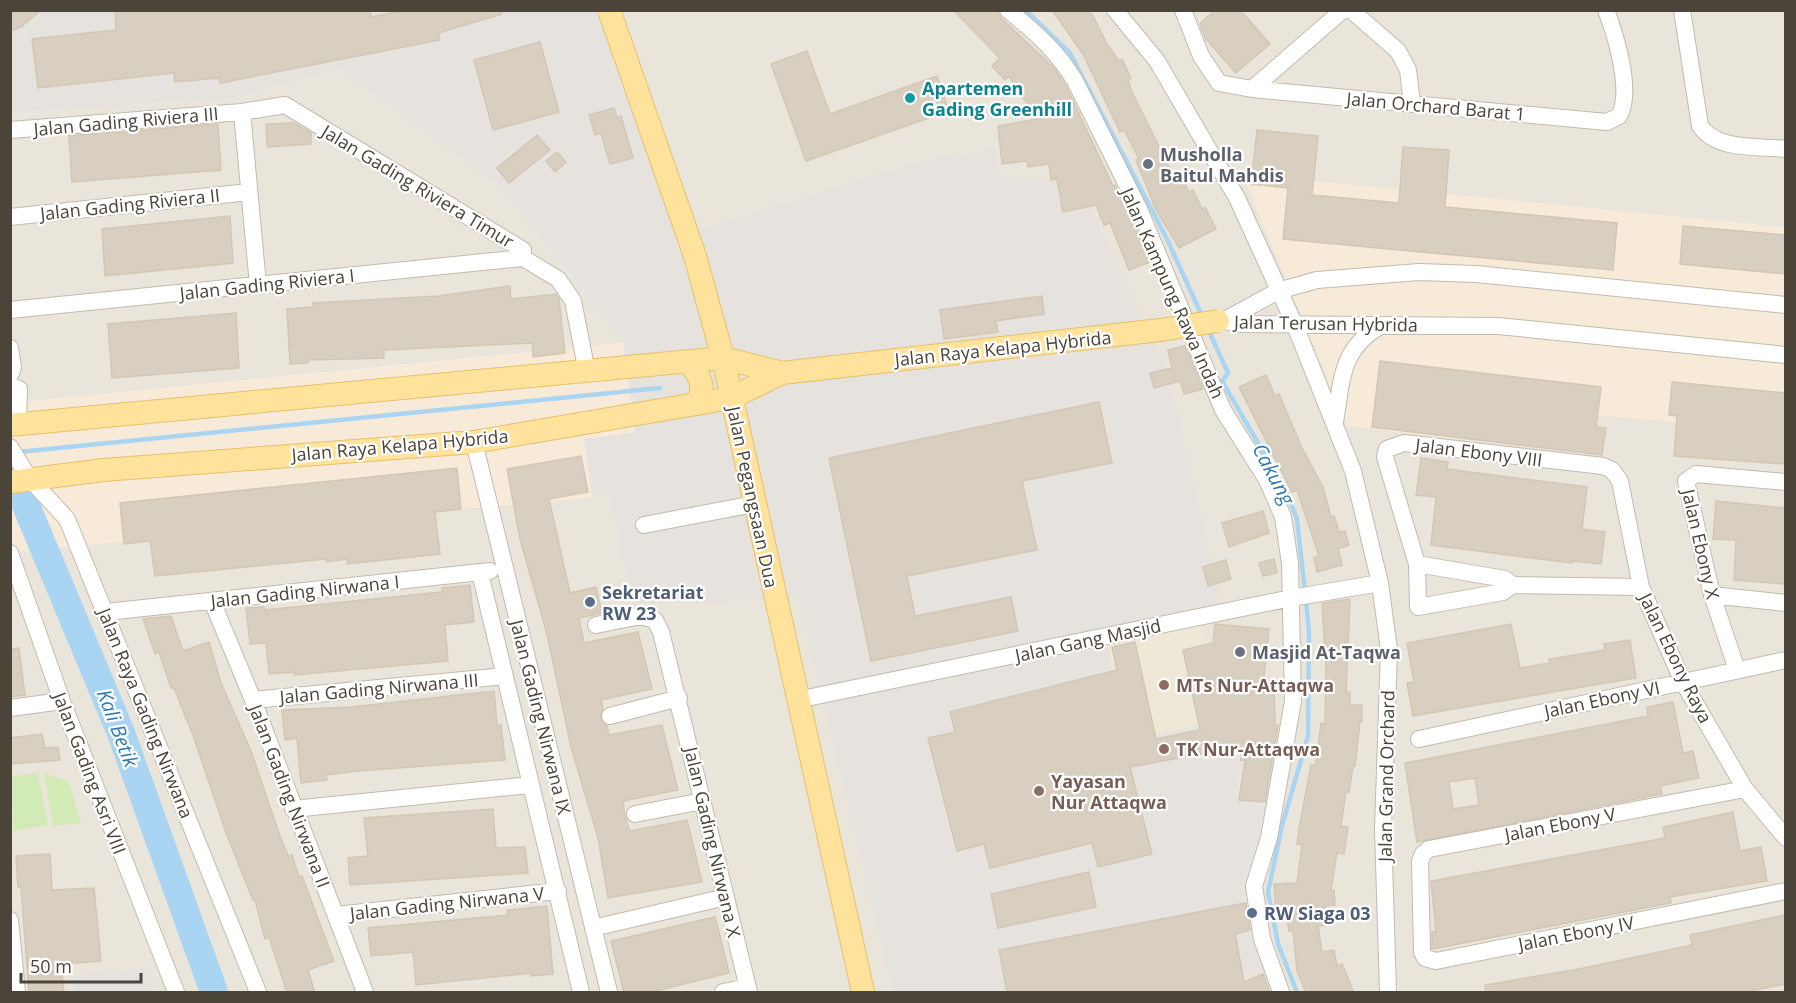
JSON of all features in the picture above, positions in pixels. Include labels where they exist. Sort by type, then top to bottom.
[{"type":"main road","name":"Jalan Pegangsaan Dua","points":[[609,10],[695,256],[723,358],[863,993]]},
{"type":"main road","name":"Jalan Raya Kelapa Hybrida","points":[[17,470],[474,442],[696,402],[731,398],[782,373],[1160,330],[1220,321]]},
{"type":"main road","points":[[661,365],[698,348],[715,330]]},
{"type":"main road","name":"Jalan Raya Kelapa Hybrida","points":[[14,425],[304,395],[587,372],[723,358],[782,373]]},
{"type":"main road","points":[[687,363],[697,372],[702,383],[701,394],[696,402]]},
{"type":"street","name":"Jalan Kampung Rawa Indah","points":[[1008,10],[1064,62],[1139,209],[1223,410],[1276,498],[1287,539],[1295,598],[1293,701],[1271,829],[1254,886],[1262,939],[1281,993]]},
{"type":"street","name":"Jalan Grand Orchard","points":[[1115,10],[1157,61],[1237,198],[1294,323],[1353,471],[1380,583],[1389,650],[1383,829],[1388,993]]},
{"type":"street","name":"Jalan Orchard Barat 1","points":[[1183,10],[1201,56],[1219,83],[1252,89],[1601,122],[1619,116],[1625,100],[1617,45],[1606,10]]},
{"type":"street","points":[[1252,89],[1343,10]]},
{"type":"street","points":[[1351,10],[1398,51],[1408,70],[1412,104]]},
{"type":"street","points":[[1682,10],[1700,126],[1705,133],[1717,142],[1785,149]]},
{"type":"street","name":"Jalan Gading Riviera Timur","points":[[242,112],[285,105],[523,250],[523,258],[558,279],[573,301],[587,372]]},
{"type":"street","points":[[242,112],[258,285]]},
{"type":"street","name":"Jalan Gading Riviera III","points":[[10,130],[242,112]]},
{"type":"street","name":"Jalan Gading Riviera II","points":[[10,217],[249,192]]},
{"type":"street","name":"Jalan Gading Riviera I","points":[[10,310],[523,258]]},
{"type":"street","name":"Jalan Terusan Hybrida","points":[[1220,321],[1278,291],[1338,276],[1419,272],[1476,274],[1785,305]]},
{"type":"street","name":"Jalan Terusan Hybrida","points":[[1220,321],[1238,324],[1497,326],[1785,355]]},
{"type":"street","points":[[1335,423],[1343,368],[1348,355],[1368,333],[1382,325]]},
{"type":"street","points":[[10,348],[13,367],[10,376]]},
{"type":"street","points":[[10,386],[19,388],[14,425]]},
{"type":"street","name":"Jalan Gading Nirwana IX","points":[[474,442],[609,993]]},
{"type":"street","name":"Jalan Ebony VIII","points":[[1417,564],[1385,457],[1387,448],[1404,443],[1603,466]]},
{"type":"street","name":"Jalan Ebony Raya","points":[[1603,466],[1612,470],[1620,481],[1641,586],[1683,682],[1745,789],[1785,838]]},
{"type":"street","name":"Jalan Raya Gading Nirwana","points":[[17,470],[67,519],[258,993]]},
{"type":"street","name":"Jalan Ebony X","points":[[1737,670],[1712,595],[1685,487],[1688,477],[1696,474],[1785,482]]},
{"type":"street","points":[[644,525],[754,504]]},
{"type":"street","name":"Jalan Gading Asri VIII","points":[[10,553],[18,594],[176,993]]},
{"type":"street","points":[[1513,585],[1505,579],[1417,564],[1418,607],[1503,592],[1513,585],[1641,586]]},
{"type":"street","name":"Jalan Gading Nirwana I","points":[[106,612],[504,569]]},
{"type":"street","name":"Jalan Gading Nirwana IX","points":[[480,573],[581,993]]},
{"type":"street","name":"Jalan Gang Masjid","points":[[797,700],[1295,598],[1380,583]]},
{"type":"street","points":[[1712,595],[1785,603]]},
{"type":"street","name":"Jalan Gading Nirwana II","points":[[212,601],[253,700],[364,993]]},
{"type":"street","name":"Jalan Gading Nirwana X","points":[[596,625],[641,616],[655,620],[661,632],[679,698],[748,990],[723,993]]},
{"type":"street","name":"Jalan Ebony VI","points":[[1419,739],[1785,660]]},
{"type":"street","name":"Jalan Gading Nirwana III","points":[[253,700],[505,676]]},
{"type":"street","points":[[610,716],[679,698]]},
{"type":"street","points":[[10,708],[62,701]]},
{"type":"street","points":[[293,809],[531,785]]},
{"type":"street","name":"Jalan Ebony V","points":[[1420,900],[1420,861],[1422,854],[1429,849],[1745,789]]},
{"type":"street","points":[[635,814],[703,801]]},
{"type":"street","name":"Jalan Gading Nirwana V","points":[[336,915],[558,891]]},
{"type":"street","name":"Jalan Ebony IV","points":[[1420,900],[1422,952],[1425,958],[1436,961],[1785,891]]},
{"type":"street","points":[[593,928],[726,897]]},
{"type":"street","points":[[10,920],[17,993]]},
{"type":"shaded area","points":[[11,11],[616,11],[683,234],[916,162],[994,150],[996,175],[1079,184],[1168,374],[1219,594],[1199,623],[1228,752],[1243,760],[1234,797],[1268,809],[1241,889],[1265,966],[1222,980],[1203,992],[893,992],[798,598],[634,605],[608,495],[592,497],[584,439],[635,432],[623,343],[502,188],[340,69],[232,98],[11,113]]},
{"type":"shaded area","points":[[616,11],[1785,11],[1785,992],[1203,992],[1222,980],[1265,966],[1241,889],[1267,809],[1234,797],[1243,760],[1228,752],[996,175],[994,151],[916,162],[682,234]]},
{"type":"shaded area","points":[[340,69],[502,188],[623,343],[22,402],[10,387],[10,113],[232,98]]},
{"type":"shaded area","points":[[1242,174],[1785,227],[1785,432],[1475,404],[1455,439],[1347,426]]},
{"type":"shaded area","points":[[623,343],[635,432],[584,439],[592,497],[11,552],[10,387],[23,402]]},
{"type":"shaded area","points":[[608,495],[634,605],[798,597],[893,992],[11,992],[11,552]]},
{"type":"shaded area","name":"MTs Nur-Attaqwa","points":[[1200,624],[1228,756],[1205,761],[1197,726],[1128,740],[1107,644]]},
{"type":"shaded area","points":[[151,968],[155,992],[77,992],[75,976]]},
{"type":"green space","points":[[38,772],[48,825],[14,831],[11,777]]},
{"type":"green space","points":[[44,773],[68,781],[81,823],[53,826]]},
{"type":"building","points":[[10,10],[41,10],[21,27],[10,31]]},
{"type":"building","points":[[115,10],[370,10],[371,17],[406,10],[501,10],[502,14],[438,33],[440,40],[220,83],[219,78],[175,82],[174,73],[38,88],[32,39],[116,30]]},
{"type":"building","points":[[953,10],[998,10],[1001,18],[1053,67],[1066,86],[1113,186],[1115,185],[1121,196],[1150,262],[1129,270],[1110,223],[1104,225],[1096,205],[1063,212],[1057,179],[1051,180],[1049,164],[1028,167],[1027,161],[1002,164],[998,126],[1037,119],[1009,76],[1005,80],[992,66],[1000,58]]},
{"type":"building","points":[[1052,10],[1088,10],[1093,16],[1107,44],[1119,61],[1122,59],[1131,78],[1128,80],[1131,90],[1175,179],[1181,176],[1189,192],[1193,190],[1202,209],[1205,207],[1216,229],[1179,248],[1156,210],[1136,160],[1139,159],[1124,130],[1120,132],[1083,54]]},
{"type":"building","points":[[1215,10],[1240,10],[1270,44],[1236,73],[1206,39],[1200,24]]},
{"type":"building","points":[[540,42],[559,112],[493,130],[474,60]]},
{"type":"building","name":"Apartemen Gading Greenhill","points":[[807,51],[830,114],[937,76],[949,111],[806,161],[771,64]]},
{"type":"building","points":[[614,108],[617,118],[621,116],[633,158],[610,164],[601,133],[595,135],[589,115]]},
{"type":"building","points":[[294,123],[311,133],[311,144],[267,147],[266,124]]},
{"type":"building","points":[[218,124],[221,170],[72,182],[69,136]]},
{"type":"building","points":[[1257,130],[1318,136],[1312,195],[1399,203],[1403,147],[1449,150],[1445,207],[1617,223],[1613,270],[1283,239],[1288,188],[1251,184]]},
{"type":"building","points":[[537,135],[550,150],[509,183],[497,168]]},
{"type":"building","points":[[557,152],[566,162],[555,172],[546,161]]},
{"type":"building","points":[[230,216],[233,263],[105,276],[102,229]]},
{"type":"building","points":[[1683,226],[1785,235],[1785,274],[1680,264]]},
{"type":"building","points":[[510,286],[511,299],[556,294],[559,299],[565,353],[533,357],[532,343],[384,350],[384,358],[308,360],[308,363],[290,364],[287,309],[313,307],[313,303],[438,296]]},
{"type":"building","points":[[1042,296],[1044,314],[996,321],[998,332],[944,339],[940,310]]},
{"type":"building","points":[[236,313],[239,368],[112,378],[108,324]]},
{"type":"building","points":[[1185,346],[1203,389],[1184,394],[1180,381],[1154,388],[1150,373],[1172,368],[1168,350]]},
{"type":"building","points":[[1380,361],[1601,387],[1596,427],[1606,428],[1602,455],[1372,427]]},
{"type":"building","points":[[1266,375],[1275,396],[1279,394],[1301,446],[1323,487],[1331,517],[1334,516],[1339,532],[1345,531],[1349,545],[1338,549],[1342,565],[1317,572],[1314,557],[1319,556],[1297,490],[1292,492],[1239,387]]},
{"type":"building","points":[[1672,382],[1785,393],[1785,464],[1674,456],[1677,416],[1669,415]]},
{"type":"building","points":[[1099,402],[1112,463],[1022,481],[1037,550],[907,576],[915,616],[1011,597],[1018,631],[871,661],[829,458]]},
{"type":"building","points":[[581,456],[588,492],[549,499],[570,593],[596,587],[602,613],[579,618],[584,643],[638,632],[652,689],[601,700],[603,708],[600,719],[607,726],[609,735],[662,725],[678,790],[623,801],[625,817],[630,831],[687,820],[702,882],[608,898],[598,838],[571,747],[547,634],[520,539],[507,469]]},
{"type":"building","points":[[1421,458],[1448,462],[1447,469],[1587,487],[1582,529],[1605,532],[1601,564],[1573,561],[1572,563],[1431,545],[1436,497],[1416,495]]},
{"type":"building","points":[[457,468],[461,509],[435,512],[440,554],[347,564],[347,559],[326,562],[326,559],[155,576],[150,541],[124,544],[120,503]]},
{"type":"building","points":[[1716,501],[1785,508],[1785,584],[1734,580],[1736,540],[1713,539]]},
{"type":"building","points":[[1263,511],[1269,533],[1229,547],[1222,523]]},
{"type":"building","points":[[1274,559],[1277,573],[1263,576],[1259,563]]},
{"type":"building","points":[[1226,560],[1231,579],[1208,586],[1203,567]]},
{"type":"building","points":[[470,585],[474,622],[445,625],[448,661],[294,675],[294,672],[269,674],[266,643],[250,644],[246,608],[264,607],[265,610],[442,592],[442,588]]},
{"type":"building","points":[[1350,599],[1346,692],[1350,692],[1350,705],[1362,705],[1362,721],[1360,721],[1355,766],[1353,766],[1349,792],[1346,792],[1341,826],[1348,827],[1344,854],[1337,853],[1331,890],[1334,890],[1335,905],[1325,906],[1328,925],[1318,926],[1322,952],[1334,950],[1337,966],[1342,964],[1354,993],[1306,993],[1297,971],[1293,930],[1289,931],[1286,912],[1276,913],[1274,884],[1297,883],[1302,845],[1297,844],[1300,823],[1311,765],[1316,765],[1321,723],[1325,724],[1326,668],[1322,603]]},
{"type":"building","points":[[171,616],[183,651],[209,642],[221,683],[251,751],[281,839],[289,857],[292,855],[299,877],[302,876],[334,961],[308,970],[315,993],[287,993],[269,937],[265,939],[255,900],[253,900],[225,830],[194,738],[174,688],[171,688],[159,652],[155,654],[143,619]]},
{"type":"building","name":"Yayasan Nur Attaqwa","points":[[1215,624],[1269,629],[1263,685],[1274,684],[1275,725],[1278,725],[1265,802],[1239,800],[1245,760],[1241,760],[1242,749],[1206,757],[1206,753],[1130,767],[1152,854],[1098,867],[1092,843],[990,868],[984,844],[957,851],[928,738],[955,732],[950,712],[1117,670],[1112,647],[1135,642],[1156,739],[1200,730],[1183,650],[1213,643]]},
{"type":"building","points":[[1511,624],[1520,668],[1550,663],[1549,659],[1605,650],[1604,644],[1630,640],[1636,678],[1413,716],[1407,683],[1414,682],[1407,643]]},
{"type":"building","points":[[19,648],[25,695],[10,697],[10,649]]},
{"type":"building","points":[[494,691],[497,725],[501,725],[505,760],[358,771],[326,775],[327,780],[301,783],[297,738],[285,740],[282,710],[352,707]]},
{"type":"building","points":[[1673,702],[1683,753],[1693,751],[1699,778],[1660,786],[1662,794],[1417,842],[1405,763],[1648,716],[1647,707]],"holes":[[[1475,778],[1479,805],[1453,809],[1449,782]]]},
{"type":"building","points":[[42,734],[45,748],[58,747],[60,760],[10,764],[10,738]]},
{"type":"building","points":[[493,809],[496,848],[525,847],[528,873],[350,885],[348,858],[368,856],[364,818]]},
{"type":"building","points":[[1733,812],[1740,851],[1761,847],[1767,881],[1670,897],[1671,903],[1432,949],[1432,932],[1436,931],[1431,881],[1665,838],[1663,827]]},
{"type":"building","points":[[50,854],[52,890],[94,888],[101,961],[61,964],[64,993],[29,993],[21,887],[18,887],[16,856]]},
{"type":"building","points":[[1089,872],[1096,907],[998,928],[991,894]]},
{"type":"building","points":[[1246,903],[1250,930],[1235,934],[1244,982],[1263,974],[1270,993],[1007,993],[999,950]]},
{"type":"building","points":[[547,906],[553,974],[531,976],[531,973],[416,985],[413,952],[371,956],[368,928],[508,915],[507,910]]},
{"type":"building","points":[[1785,915],[1785,984],[1740,993],[1486,993],[1485,985],[1579,969],[1692,945],[1690,935]]},
{"type":"building","points":[[715,917],[729,973],[648,993],[624,993],[611,941]]},
{"type":"waterway","name":"Cakung","points":[[1025,10],[1070,53],[1167,239],[1202,316]]},
{"type":"waterway","name":"Cakung","points":[[1208,329],[1228,373],[1222,381],[1286,491],[1297,519],[1305,592]]},
{"type":"waterway","points":[[18,452],[660,388]]},
{"type":"waterway","name":"Kali Betik","points":[[10,467],[121,733],[214,992]]},
{"type":"waterway","name":"Cakung","points":[[1297,992],[1278,944],[1268,892],[1282,826],[1308,736],[1309,634],[1306,600]]},
{"type":"place","name":"Apartemen Gading Greenhill","points":[[910,98]]},
{"type":"place","name":"Musholla Baitul Mahdis","points":[[1148,164]]},
{"type":"place","name":"Sekretariat RW 23","points":[[590,602]]},
{"type":"place","name":"Masjid At-Taqwa","points":[[1240,652]]},
{"type":"place","name":"MTs Nur-Attaqwa","points":[[1164,685]]},
{"type":"place","name":"TK Nur-Attaqwa","points":[[1164,749]]},
{"type":"place","name":"Yayasan Nur Attaqwa","points":[[1039,791]]},
{"type":"place","name":"RW Siaga 03","points":[[1252,913]]}]
